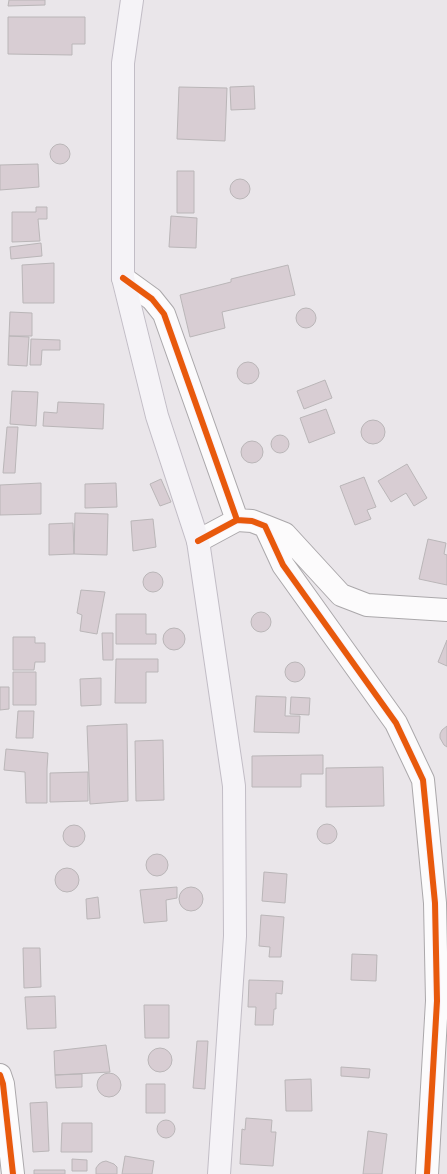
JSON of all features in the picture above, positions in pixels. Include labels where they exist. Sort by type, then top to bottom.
[{"type":"main road","points":[[132,0],[123,63],[123,278],[157,416],[198,541],[234,786],[234,936],[219,1174]]},
{"type":"street","points":[[123,278],[152,299],[164,314],[237,520]]},
{"type":"street","points":[[198,541],[237,520],[252,521],[285,534],[341,595],[367,605],[447,610]]},
{"type":"street","points":[[265,526],[283,565],[396,723],[423,780],[435,903],[437,1001],[427,1174]]},
{"type":"street","points":[[0,1076],[3,1084],[13,1174]]},
{"type":"building","points":[[9,0],[45,0],[45,5],[8,6]]},
{"type":"building","points":[[8,17],[85,17],[85,44],[72,44],[72,55],[8,54]]},
{"type":"building","points":[[254,86],[255,109],[231,110],[230,87]]},
{"type":"building","points":[[179,87],[227,88],[225,141],[177,139]]},
{"type":"building","points":[[56,144],[64,144],[70,150],[70,158],[64,164],[56,164],[50,158],[50,150]]},
{"type":"building","points":[[38,164],[39,187],[0,190],[0,165]]},
{"type":"building","points":[[177,171],[194,171],[194,213],[177,213]]},
{"type":"building","points":[[236,179],[244,179],[250,185],[250,193],[244,199],[236,199],[230,193],[230,185]]},
{"type":"building","points":[[36,207],[47,207],[47,219],[38,219],[40,241],[12,242],[12,212],[36,212]]},
{"type":"building","points":[[171,216],[197,218],[196,248],[169,247]]},
{"type":"building","points":[[41,243],[42,256],[11,259],[10,247]]},
{"type":"building","points":[[54,263],[54,303],[23,303],[22,265]]},
{"type":"building","points":[[288,265],[295,295],[222,312],[225,328],[190,337],[180,295],[231,282],[231,279]]},
{"type":"building","points":[[302,308],[310,308],[316,314],[316,322],[310,328],[302,328],[296,322],[296,314]]},
{"type":"building","points":[[10,312],[32,313],[32,336],[9,336]]},
{"type":"building","points":[[9,336],[29,337],[27,366],[8,365]]},
{"type":"building","points":[[31,339],[60,340],[60,350],[42,350],[41,365],[30,365]]},
{"type":"building","points":[[248,362],[256,365],[259,373],[256,381],[248,384],[240,381],[237,373],[240,365]]},
{"type":"building","points":[[325,380],[332,398],[304,409],[297,391]]},
{"type":"building","points":[[12,391],[38,392],[36,426],[10,424]]},
{"type":"building","points":[[58,402],[104,404],[103,429],[43,426],[44,412],[57,413]]},
{"type":"building","points":[[326,409],[335,433],[309,443],[300,418]]},
{"type":"building","points":[[373,420],[381,424],[385,432],[381,440],[373,444],[365,440],[361,432],[365,424]]},
{"type":"building","points":[[7,427],[18,427],[15,473],[3,473]]},
{"type":"building","points":[[276,435],[284,435],[289,440],[287,451],[284,453],[276,453],[271,448],[271,440]]},
{"type":"building","points":[[252,441],[260,444],[263,452],[260,460],[252,463],[244,460],[241,452],[244,444]]},
{"type":"building","points":[[407,464],[427,498],[414,506],[406,493],[391,502],[378,481]]},
{"type":"building","points":[[364,477],[376,507],[367,510],[371,519],[355,525],[340,486]]},
{"type":"building","points":[[161,479],[171,502],[160,506],[150,484]]},
{"type":"building","points":[[41,483],[41,514],[0,515],[0,485]]},
{"type":"building","points":[[116,483],[117,507],[85,508],[85,484]]},
{"type":"building","points":[[75,513],[108,514],[107,555],[74,554]]},
{"type":"building","points":[[153,519],[156,547],[133,551],[131,521]]},
{"type":"building","points":[[73,523],[74,554],[49,555],[49,524]]},
{"type":"building","points":[[428,539],[446,543],[444,554],[447,555],[447,585],[419,579]]},
{"type":"building","points":[[149,572],[157,572],[163,578],[163,586],[157,592],[149,592],[143,586],[143,578]]},
{"type":"building","points":[[81,590],[105,592],[97,634],[80,631],[82,615],[77,613]]},
{"type":"building","points":[[257,612],[265,612],[271,618],[271,626],[265,632],[257,632],[251,626],[251,618]]},
{"type":"building","points":[[116,614],[146,614],[146,634],[156,634],[156,644],[116,644]]},
{"type":"building","points":[[174,628],[182,631],[185,639],[182,647],[174,650],[166,647],[163,639],[166,631]]},
{"type":"building","points":[[102,633],[113,633],[113,660],[103,660]]},
{"type":"building","points":[[13,637],[35,637],[35,643],[45,643],[45,662],[35,662],[34,670],[13,670]]},
{"type":"building","points":[[447,640],[447,666],[438,662]]},
{"type":"building","points":[[116,659],[158,659],[158,672],[146,672],[146,703],[115,703]]},
{"type":"building","points":[[295,662],[302,665],[305,672],[302,679],[295,682],[288,679],[285,672],[288,665]]},
{"type":"building","points":[[13,672],[36,672],[36,705],[13,705]]},
{"type":"building","points":[[101,678],[101,705],[81,706],[80,679]]},
{"type":"building","points":[[0,687],[9,687],[9,709],[0,710]]},
{"type":"building","points":[[256,696],[286,697],[285,716],[300,716],[299,733],[254,732]]},
{"type":"building","points":[[291,697],[310,698],[309,715],[290,714]]},
{"type":"building","points":[[18,711],[34,711],[33,738],[16,738]]},
{"type":"building","points":[[127,724],[128,801],[90,804],[87,726]]},
{"type":"building","points":[[447,726],[447,747],[440,738],[440,734]]},
{"type":"building","points":[[163,740],[164,800],[136,801],[135,741]]},
{"type":"building","points":[[6,749],[48,753],[47,803],[26,803],[25,772],[4,770]]},
{"type":"building","points":[[323,755],[323,774],[301,774],[301,787],[252,787],[252,756]]},
{"type":"building","points":[[383,767],[384,806],[326,807],[326,768]]},
{"type":"building","points":[[88,772],[88,801],[50,802],[50,773]]},
{"type":"building","points":[[327,824],[334,827],[337,834],[334,841],[327,844],[320,841],[317,834],[320,827]]},
{"type":"building","points":[[70,825],[78,825],[85,832],[85,840],[78,847],[70,847],[63,840],[63,832]]},
{"type":"building","points":[[157,854],[165,857],[168,865],[165,873],[157,876],[149,873],[146,865],[149,857]]},
{"type":"building","points":[[67,868],[72,869],[78,875],[78,885],[72,891],[67,892],[62,891],[56,885],[55,880],[56,875],[62,869]]},
{"type":"building","points":[[264,872],[287,874],[285,903],[262,901]]},
{"type":"building","points":[[177,887],[177,898],[166,900],[167,921],[144,923],[140,890]]},
{"type":"building","points":[[191,887],[199,891],[203,899],[199,907],[191,911],[183,907],[179,899],[183,891]]},
{"type":"building","points":[[98,897],[100,918],[87,919],[86,899]]},
{"type":"building","points":[[261,915],[284,917],[281,957],[269,957],[270,947],[259,946]]},
{"type":"building","points":[[23,948],[40,948],[41,987],[24,988]]},
{"type":"building","points":[[352,954],[377,955],[376,981],[351,980]]},
{"type":"building","points":[[249,980],[283,981],[282,994],[276,993],[276,1009],[274,1009],[273,1025],[255,1025],[256,1007],[248,1007]]},
{"type":"building","points":[[55,996],[56,1028],[27,1029],[25,997]]},
{"type":"building","points":[[144,1005],[169,1005],[169,1038],[145,1038]]},
{"type":"building","points":[[197,1041],[208,1041],[205,1089],[193,1088]]},
{"type":"building","points":[[106,1045],[110,1072],[55,1075],[54,1051]]},
{"type":"building","points":[[160,1048],[169,1051],[172,1060],[169,1069],[160,1072],[151,1069],[148,1060],[151,1051]]},
{"type":"building","points":[[341,1067],[370,1069],[369,1078],[341,1076]]},
{"type":"building","points":[[109,1073],[117,1077],[121,1085],[117,1093],[109,1097],[101,1093],[97,1085],[101,1077]]},
{"type":"building","points":[[82,1074],[82,1087],[56,1088],[55,1075]]},
{"type":"building","points":[[311,1079],[312,1111],[286,1111],[285,1080]]},
{"type":"building","points":[[146,1084],[165,1084],[165,1113],[146,1113]]},
{"type":"building","points":[[47,1102],[49,1151],[33,1152],[30,1103]]},
{"type":"building","points":[[246,1118],[272,1120],[271,1132],[276,1132],[273,1166],[240,1164],[242,1129],[245,1130]]},
{"type":"building","points":[[162,1120],[170,1120],[175,1125],[173,1136],[170,1138],[162,1138],[157,1133],[157,1125]]},
{"type":"building","points":[[62,1123],[92,1123],[92,1152],[61,1152]]},
{"type":"building","points":[[368,1131],[387,1134],[382,1174],[363,1174]]},
{"type":"building","points":[[125,1156],[154,1161],[152,1174],[122,1174]]},
{"type":"building","points":[[72,1159],[87,1160],[87,1171],[72,1171]]},
{"type":"building","points":[[106,1161],[117,1167],[117,1174],[96,1174],[96,1168],[99,1164]]},
{"type":"building","points":[[34,1170],[65,1170],[65,1174],[34,1174]]},
{"type":"cycle path","points":[[123,278],[152,299],[164,314],[237,520]]},
{"type":"cycle path","points":[[198,541],[237,520],[252,521],[265,526],[283,565],[396,723],[423,780],[435,903],[437,1001],[427,1174]]},
{"type":"cycle path","points":[[0,1075],[3,1084],[13,1174]]}]
